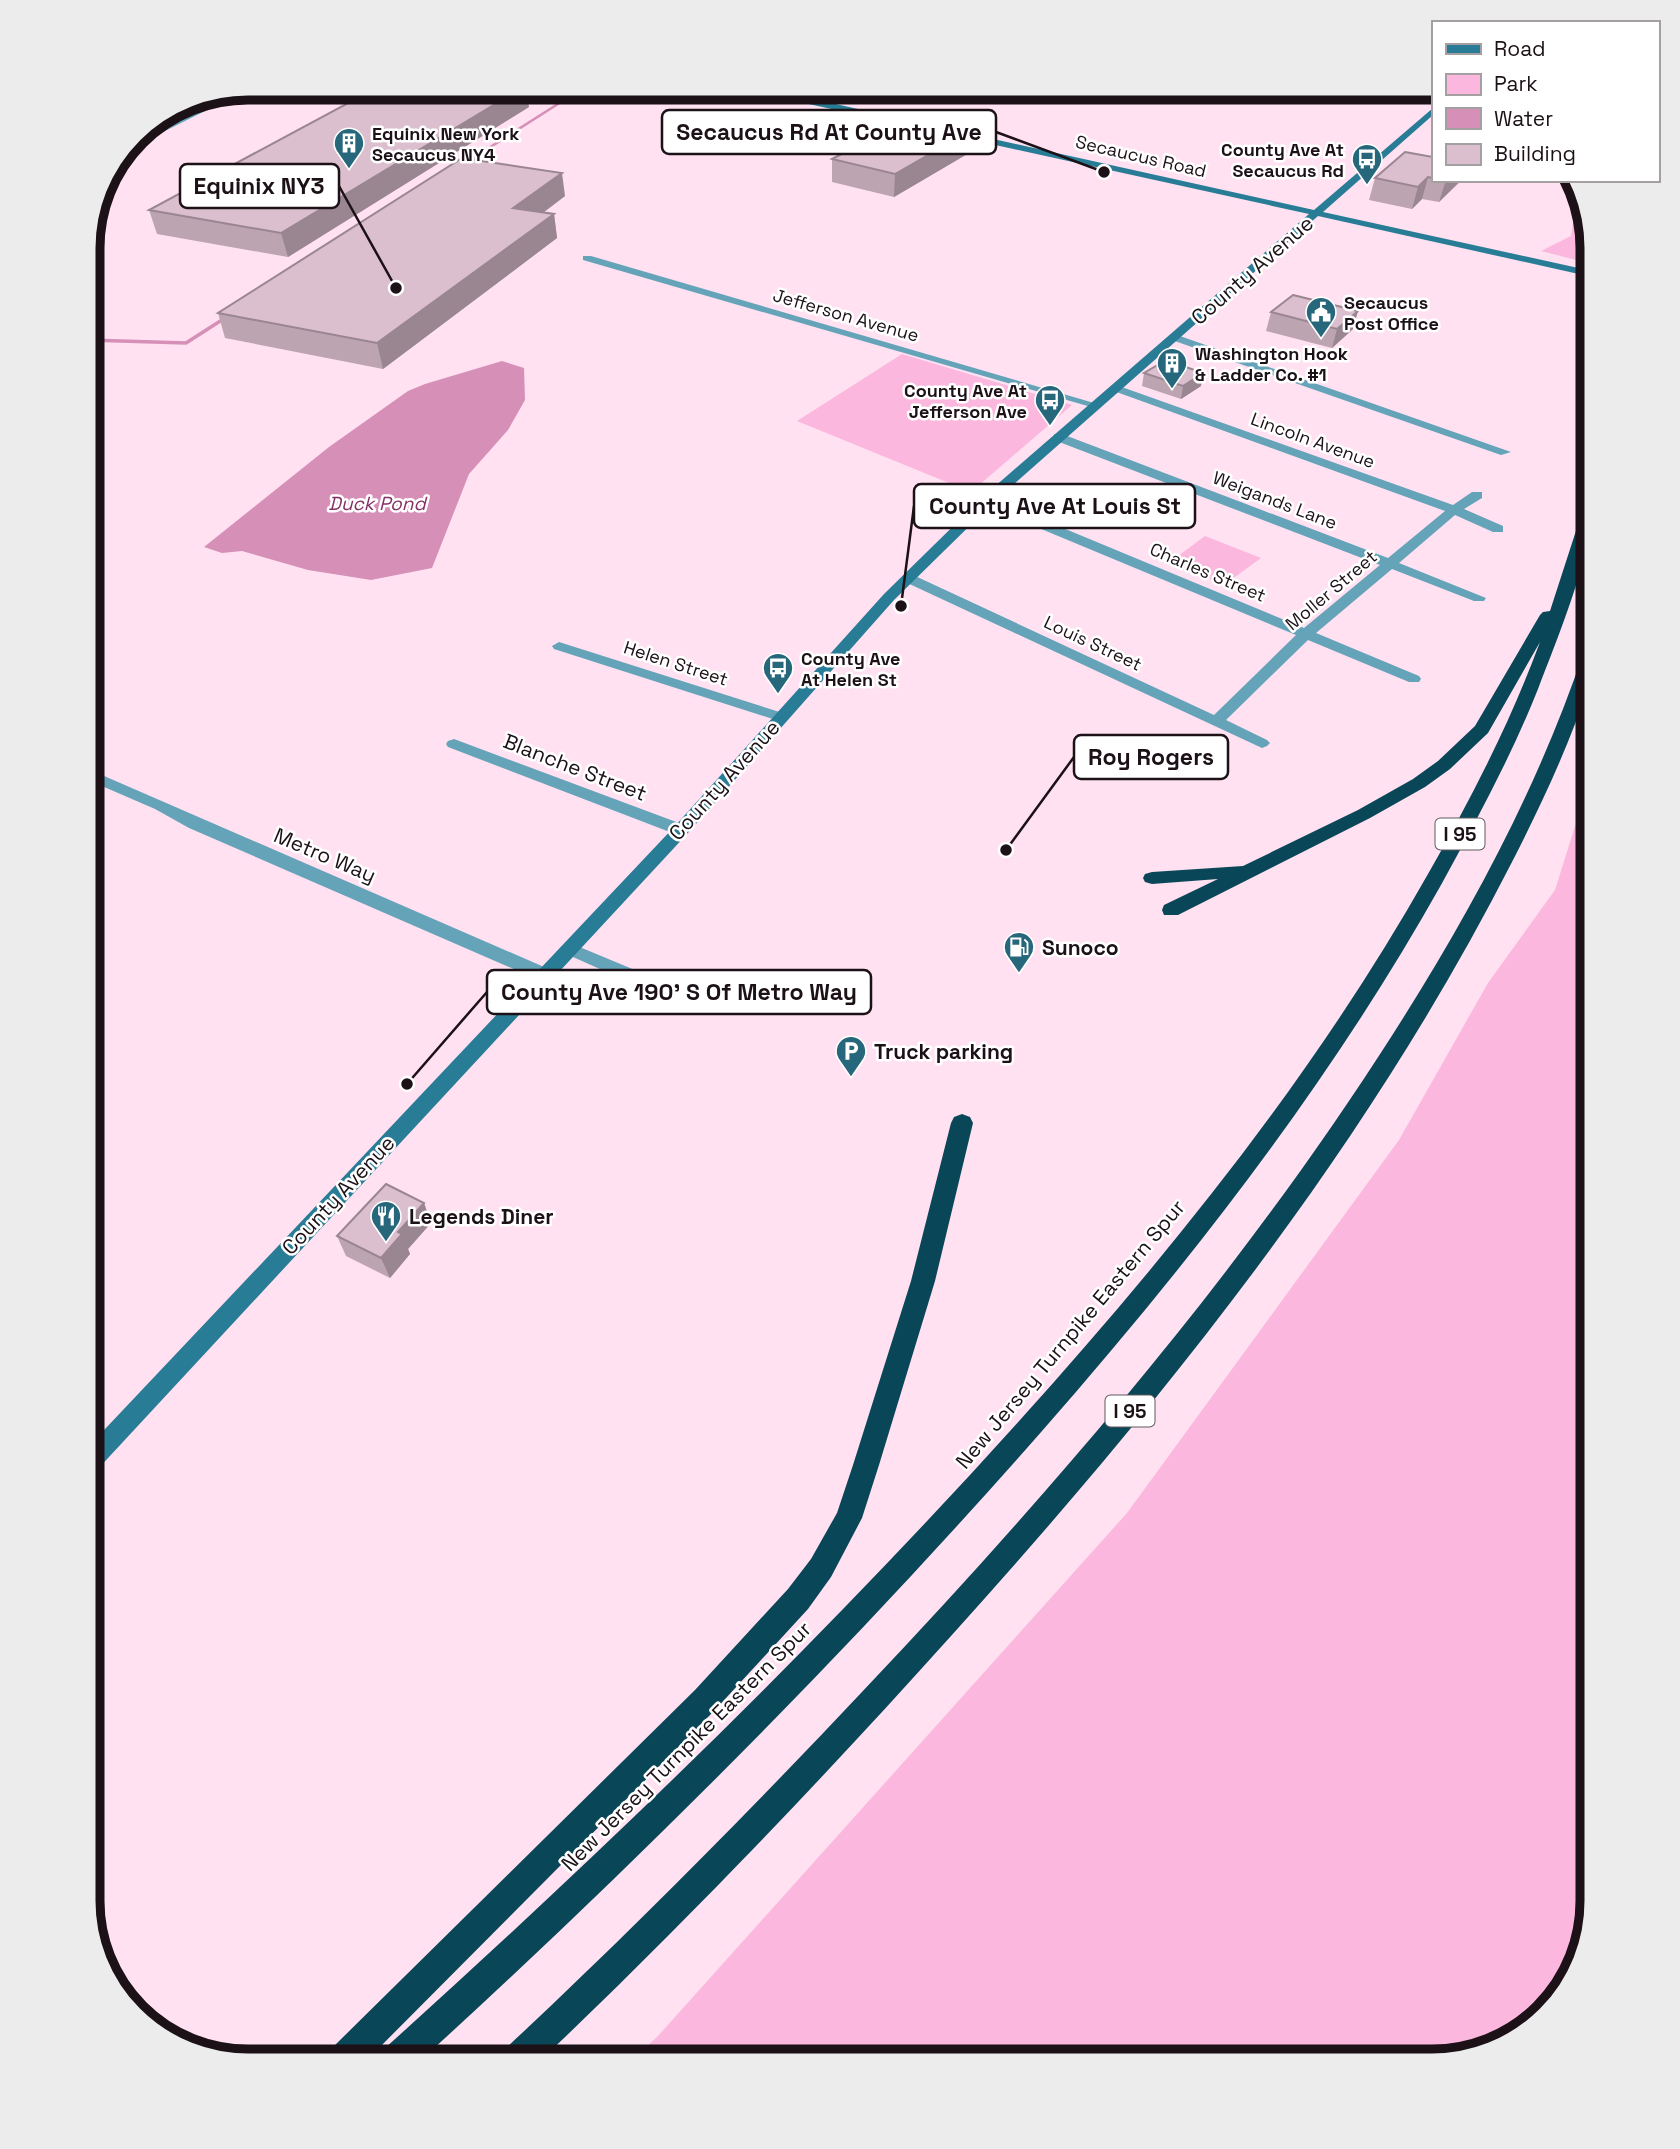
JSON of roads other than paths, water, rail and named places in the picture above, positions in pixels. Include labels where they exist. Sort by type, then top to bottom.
[{"type":"highway","name":"New Jersey Turnpike Eastern Spur","points":[[411,2049],[736,1740],[870,1602],[1024,1434],[1195,1232],[1325,1058],[1420,905],[1512,731],[1537,671],[1580,544]]},
{"type":"highway","points":[[1171,910],[1395,797],[1432,775],[1455,756],[1488,721],[1507,682],[1568,584]]},
{"type":"highway","name":"I 95","points":[[530,2049],[759,1822],[980,1585],[1124,1419],[1264,1240],[1386,1063],[1486,896],[1552,762],[1580,684]]},
{"type":"highway","points":[[1152,878],[1254,868]]},
{"type":"highway","points":[[357,2049],[696,1710],[765,1636],[821,1568],[849,1518],[862,1477],[923,1281],[962,1123]]},
{"type":"main road","name":"Secaucus Road","points":[[801,100],[1580,271]]},
{"type":"main road","name":"County Avenue","points":[[100,1450],[681,830],[908,578],[986,501],[1432,112]]},
{"type":"street","points":[[154,134],[214,104]]},
{"type":"street","name":"Jefferson Avenue","points":[[587,258],[1095,405]]},
{"type":"street","points":[[1174,337],[1505,452]]},
{"type":"street","name":"Lincoln Avenue","points":[[1115,388],[1454,510],[1498,529]]},
{"type":"street","name":"Weigands Lane","points":[[1058,438],[1479,598]]},
{"type":"street","name":"Moller Street","points":[[1216,721],[1306,635],[1454,510],[1477,495]]},
{"type":"street","name":"Charles Street","points":[[986,501],[1415,679]]},
{"type":"street","name":"Louis Street","points":[[908,578],[1262,743]]},
{"type":"street","name":"Helen Street","points":[[559,646],[781,717]]},
{"type":"street","name":"Blanche Street","points":[[454,744],[681,830]]},
{"type":"street","name":"Metro Way","points":[[100,779],[208,829],[545,975]]},
{"type":"street","points":[[570,948],[683,998]]},
{"type":"water","name":"Duck Pond","points":[[502,361],[524,368],[525,400],[508,430],[469,474],[432,568],[371,580],[308,570],[242,551],[222,553],[204,547],[329,447],[408,391]]},
{"type":"waterway","points":[[467,162],[564,100]]},
{"type":"waterway","points":[[100,340],[186,343],[225,318]]},
{"type":"place","name":"Equinix New York Secaucus NY4","points":[[349,170]]},
{"type":"place","name":"Secaucus Rd At County Ave","points":[[1104,172]]},
{"type":"place","name":"County Ave At Secaucus Rd","points":[[1367,186]]},
{"type":"place","name":"Equinix NY3","points":[[396,288]]},
{"type":"place","name":"Secaucus Post Office","points":[[1321,339]]},
{"type":"place","name":"Washington Hook & Ladder Co. #1","points":[[1172,390]]},
{"type":"place","name":"County Ave At Jefferson Ave","points":[[1050,427]]},
{"type":"place","name":"County Ave At Louis St","points":[[901,606]]},
{"type":"place","name":"County Ave At Helen St","points":[[778,695]]},
{"type":"place","name":"Roy Rogers","points":[[1006,850]]},
{"type":"place","name":"Sunoco","points":[[1019,974]]},
{"type":"place","name":"Truck parking","points":[[851,1078]]},
{"type":"place","name":"County Ave 190' S Of Metro Way","points":[[407,1084]]},
{"type":"place","name":"Legends Diner","points":[[386,1243]]}]
